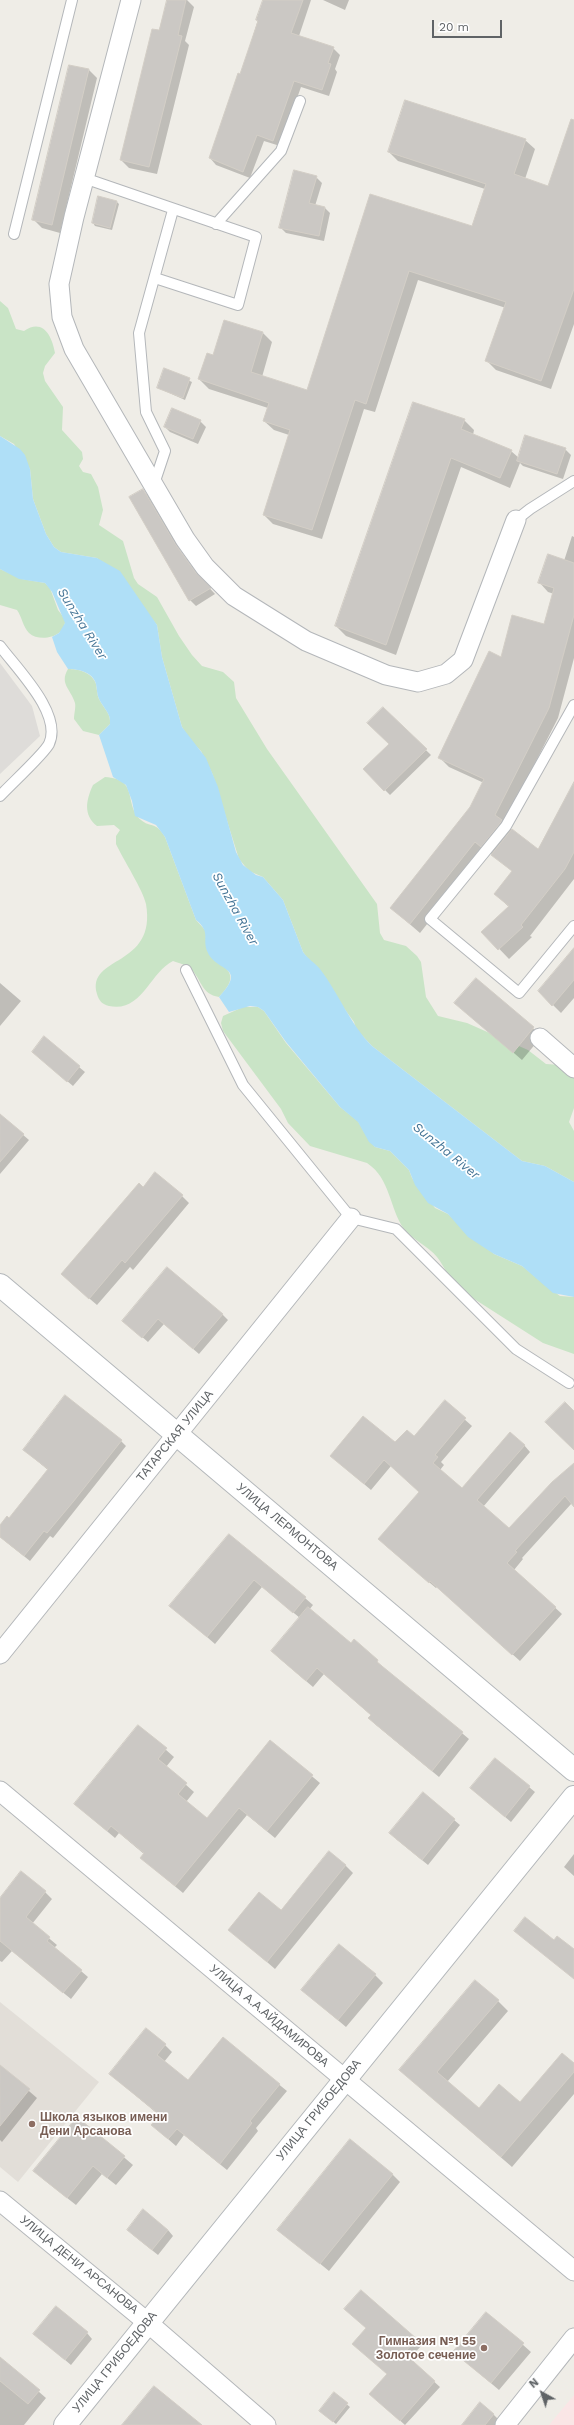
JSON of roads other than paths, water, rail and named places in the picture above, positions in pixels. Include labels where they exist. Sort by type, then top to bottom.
[{"type":"street","points":[[131,0],[84,178],[59,284],[62,317],[74,349],[185,539],[205,568],[234,596],[306,641],[386,674],[418,682],[446,674],[462,660],[516,520]]},
{"type":"street","points":[[540,1038],[574,1068]]},
{"type":"street","name":"ТАТАРСКАЯ УЛИЦА","points":[[0,1654],[351,1218]]},
{"type":"street","name":"УЛИЦА ЛЕРМОНТОВА","points":[[0,1285],[574,1770]]},
{"type":"street","name":"УЛИЦА А.А.АЙДАМИРОВА","points":[[0,1791],[574,2271]]},
{"type":"street","name":"УЛИЦА ГРИБОЕДОВА","points":[[65,2425],[574,1796]]},
{"type":"street","name":"УЛИЦА ДЕНИ АРСАНОВА","points":[[0,2201],[148,2322],[266,2425]]},
{"type":"street","points":[[505,2425],[574,2338]]},
{"type":"lane","points":[[14,234],[72,0]]},
{"type":"lane","points":[[216,224],[281,151],[300,101]]},
{"type":"lane","points":[[84,178],[256,238],[238,305],[155,278]]},
{"type":"lane","points":[[154,484],[165,451],[146,412],[139,333],[173,210]]},
{"type":"lane","points":[[516,520],[530,509],[574,481]]},
{"type":"lane","points":[[0,646],[43,703],[53,728],[49,744],[0,796]]},
{"type":"lane","points":[[574,705],[506,826],[430,919],[519,993],[574,926]]},
{"type":"lane","points":[[186,970],[243,1084],[351,1218],[396,1229],[516,1349],[569,1383]]},
{"type":"water","name":"Sunzha River","points":[[0,436],[20,449],[25,455],[30,469],[33,499],[46,534],[54,547],[61,552],[97,558],[120,571],[157,625],[162,657],[182,727],[206,758],[218,787],[236,852],[243,865],[256,875],[263,877],[283,900],[303,952],[320,969],[357,1028],[372,1046],[522,1161],[545,1166],[574,1182],[574,1297],[553,1293],[522,1266],[494,1254],[468,1237],[448,1214],[428,1203],[415,1185],[409,1170],[390,1151],[375,1147],[369,1142],[358,1122],[340,1107],[286,1042],[264,1011],[258,1007],[250,1006],[229,1012],[219,997],[231,980],[231,974],[228,970],[212,959],[208,953],[205,944],[204,929],[196,920],[165,837],[156,825],[135,816],[132,801],[126,785],[113,777],[99,735],[110,724],[110,720],[107,711],[99,699],[96,684],[92,677],[85,672],[68,669],[57,652],[52,637],[59,633],[65,623],[52,592],[45,583],[19,579],[0,569]]},
{"type":"place","name":"Школа языков имени Дени Арсанова","points":[[32,2124]]},
{"type":"place","name":"Гимназия №1 55 Золотое сечение","points":[[484,2348]]}]
